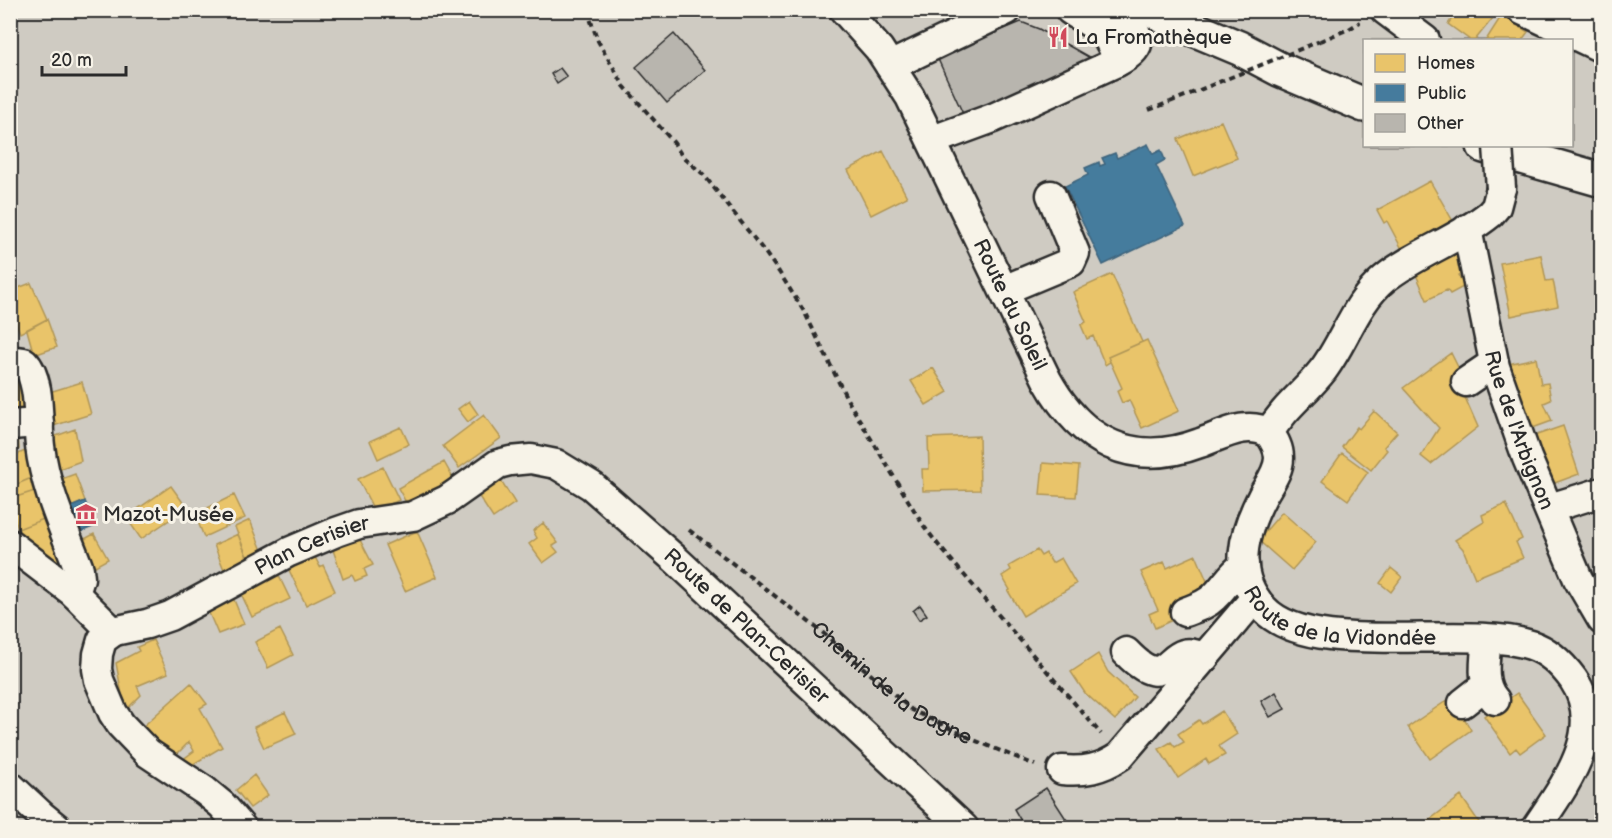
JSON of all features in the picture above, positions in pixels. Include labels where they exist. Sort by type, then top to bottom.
[{"type":"main road","points":[[1153,10],[1239,48],[1279,69],[1363,104]]},
{"type":"main road","points":[[1197,10],[1239,48]]},
{"type":"main road","points":[[1487,147],[1602,180]]},
{"type":"street","name":"Route du Soleil","points":[[844,10],[879,49],[910,97],[1059,401],[1074,420],[1102,440],[1130,450],[1147,453],[1190,447],[1243,428],[1261,428],[1269,433]]},
{"type":"street","points":[[890,66],[1007,10]]},
{"type":"street","points":[[1070,10],[1110,39],[1117,62]]},
{"type":"street","points":[[933,140],[993,118],[1117,62],[1134,51],[1138,43],[1134,27],[1111,10]]},
{"type":"street","points":[[1522,10],[1602,48]]},
{"type":"street","points":[[1576,10],[1602,22]]},
{"type":"street","points":[[1376,13],[1423,39]]},
{"type":"street","points":[[1269,433],[1284,411],[1322,370],[1362,304],[1375,287],[1398,269],[1490,214],[1496,207],[1501,188],[1498,147]]},
{"type":"street","points":[[1004,290],[1071,262],[1074,258],[1075,253],[1051,195]]},
{"type":"street","name":"Rue de l'Arbignon","points":[[1467,229],[1494,363],[1527,458],[1578,579],[1602,620]]},
{"type":"street","points":[[10,360],[24,362],[31,371],[38,403],[40,446],[48,481],[79,569],[80,578],[75,594]]},
{"type":"street","points":[[1466,382],[1494,363]]},
{"type":"street","points":[[10,425],[39,423]]},
{"type":"street","name":"Route de la Vidondée","points":[[1269,433],[1278,449],[1277,468],[1250,522],[1243,550],[1248,582],[1255,598],[1266,610],[1279,620],[1314,632],[1350,636],[1487,639],[1518,642],[1546,652],[1557,660],[1592,702]]},
{"type":"street","name":"Route de Plan-Cerisier","points":[[510,460],[531,459],[556,464],[592,486],[964,828]]},
{"type":"street","name":"Plan Cerisier","points":[[106,639],[170,616],[289,552],[336,532],[420,513],[456,494],[498,464],[510,460]]},
{"type":"street","points":[[1550,508],[1602,492]]},
{"type":"street","points":[[10,544],[75,594],[106,639],[97,669],[99,680],[113,713],[123,727],[148,753],[222,805],[242,828]]},
{"type":"street","points":[[1185,612],[1215,597],[1232,573],[1244,565]]},
{"type":"street","points":[[1062,770],[1092,770],[1120,756],[1255,598]]},
{"type":"street","points":[[1481,697],[1487,639]]},
{"type":"street","points":[[1126,652],[1137,664],[1152,672],[1158,671],[1186,653],[1198,654],[1204,658]]},
{"type":"street","points":[[1536,828],[1581,752],[1592,702]]},
{"type":"street","points":[[10,786],[57,828]]},
{"type":"path","points":[[587,10],[598,41],[624,86],[674,143],[682,156],[703,174],[778,272],[810,322],[847,399],[923,525],[939,547],[1120,756]]},
{"type":"path","points":[[1149,110],[1349,29],[1376,13]]},
{"type":"path","name":"Chemin de la Dagne","points":[[681,524],[822,632],[912,710],[974,740],[1035,765],[1062,770]]},
{"type":"shaded area","points":[[10,11],[1601,11],[1601,827],[11,827]]},
{"type":"building: Homes","points":[[1458,10],[1494,10],[1497,13],[1476,39],[1469,39],[1448,24]]},
{"type":"building: Homes","points":[[1502,15],[1528,32],[1523,39],[1487,39]]},
{"type":"building: Homes","points":[[1221,121],[1237,158],[1193,176],[1178,139]]},
{"type":"building: Homes","points":[[883,151],[907,197],[871,215],[848,170]]},
{"type":"building: Homes","points":[[1430,181],[1454,223],[1403,251],[1387,221],[1384,223],[1377,210]]},
{"type":"building: Homes","points":[[1462,248],[1465,272],[1458,275],[1465,286],[1450,294],[1447,290],[1427,300],[1414,270]]},
{"type":"building: Homes","points":[[1541,255],[1546,281],[1553,280],[1558,306],[1511,316],[1500,263]]},
{"type":"building: Homes","points":[[1112,274],[1142,342],[1108,357],[1110,362],[1105,365],[1093,336],[1087,339],[1081,325],[1086,322],[1073,292]]},
{"type":"building: Homes","points":[[31,283],[47,319],[20,333],[10,308],[10,291]]},
{"type":"building: Homes","points":[[47,319],[57,347],[34,355],[27,330]]},
{"type":"building: Homes","points":[[1147,340],[1179,411],[1142,428],[1129,400],[1122,403],[1117,391],[1122,388],[1108,357]]},
{"type":"building: Homes","points":[[1451,353],[1461,373],[1456,377],[1478,427],[1431,464],[1421,456],[1439,428],[1403,388]]},
{"type":"building: Homes","points":[[1536,358],[1541,384],[1548,383],[1551,400],[1544,403],[1552,421],[1527,430],[1503,365]]},
{"type":"building: Homes","points":[[22,365],[32,405],[10,419],[10,366]]},
{"type":"building: Homes","points":[[933,368],[948,392],[926,405],[911,381]]},
{"type":"building: Homes","points":[[82,382],[91,414],[50,427],[43,394]]},
{"type":"building: Homes","points":[[469,401],[478,414],[468,422],[458,409]]},
{"type":"building: Homes","points":[[1374,411],[1397,432],[1384,447],[1387,450],[1371,470],[1342,447],[1357,427],[1359,429]]},
{"type":"building: Homes","points":[[484,415],[501,438],[459,468],[443,446]]},
{"type":"building: Homes","points":[[17,426],[19,449],[10,450],[10,427]]},
{"type":"building: Homes","points":[[1563,426],[1579,474],[1552,484],[1534,436]]},
{"type":"building: Homes","points":[[401,427],[409,444],[378,459],[370,441]]},
{"type":"building: Homes","points":[[75,429],[81,461],[51,472],[45,440]]},
{"type":"building: Homes","points":[[979,436],[980,490],[923,491],[922,469],[929,469],[928,438]]},
{"type":"building: Homes","points":[[31,448],[41,474],[10,487],[10,458]]},
{"type":"building: Homes","points":[[1342,453],[1368,472],[1348,500],[1322,481]]},
{"type":"building: Homes","points":[[444,462],[454,480],[408,506],[398,488]]},
{"type":"building: Homes","points":[[1043,463],[1079,466],[1076,497],[1040,495]]},
{"type":"building: Homes","points":[[383,467],[399,500],[375,512],[358,479]]},
{"type":"building: Homes","points":[[41,474],[47,487],[10,499],[10,487]]},
{"type":"building: Homes","points":[[75,474],[85,501],[64,510],[53,482]]},
{"type":"building: Homes","points":[[499,477],[515,503],[493,518],[476,492]]},
{"type":"building: Homes","points":[[171,486],[187,508],[141,539],[126,517]]},
{"type":"building: Homes","points":[[47,487],[51,516],[18,529],[14,516],[10,517],[10,499]]},
{"type":"building: Homes","points":[[234,495],[245,518],[204,537],[197,513]]},
{"type":"building: Homes","points":[[1506,504],[1522,539],[1516,542],[1523,558],[1475,578],[1463,549],[1455,540],[1484,522],[1482,515]]},
{"type":"building: Homes","points":[[1282,512],[1316,542],[1292,570],[1258,540]]},
{"type":"building: Homes","points":[[51,516],[69,559],[61,566],[21,538],[18,529]]},
{"type":"building: Homes","points":[[250,520],[265,558],[250,565],[235,527]]},
{"type":"building: Homes","points":[[543,523],[558,543],[553,546],[558,552],[543,563],[529,544],[537,538],[533,531]]},
{"type":"building: Homes","points":[[417,531],[437,577],[405,591],[385,545]]},
{"type":"building: Homes","points":[[94,534],[108,559],[88,570],[75,544]]},
{"type":"building: Homes","points":[[238,534],[249,561],[225,572],[214,545]]},
{"type":"building: Homes","points":[[359,538],[373,565],[364,569],[367,576],[355,581],[352,575],[343,579],[332,547]]},
{"type":"building: Homes","points":[[1037,550],[1041,556],[1046,553],[1052,563],[1061,558],[1076,584],[1023,616],[1002,576],[1011,570],[1009,566]]},
{"type":"building: Homes","points":[[314,555],[320,567],[323,565],[335,591],[306,605],[288,568]]},
{"type":"building: Homes","points":[[1196,555],[1210,588],[1179,617],[1155,628],[1149,614],[1158,610],[1141,572],[1164,562],[1167,568]]},
{"type":"building: Homes","points":[[1391,568],[1402,577],[1391,592],[1380,583]]},
{"type":"building: Homes","points":[[277,572],[290,599],[252,617],[239,589]]},
{"type":"building: Homes","points":[[232,595],[244,624],[218,634],[206,606]]},
{"type":"building: Homes","points":[[280,629],[293,655],[268,668],[255,642]]},
{"type":"building: Homes","points":[[153,640],[168,673],[137,686],[141,695],[128,708],[122,695],[116,663],[139,651],[137,647]]},
{"type":"building: Homes","points":[[1098,654],[1108,672],[1135,697],[1115,720],[1085,693],[1071,672]]},
{"type":"building: Homes","points":[[191,683],[207,704],[200,708],[222,747],[190,766],[182,760],[194,751],[189,742],[172,759],[138,731]]},
{"type":"building: Homes","points":[[1517,693],[1546,734],[1520,753],[1516,748],[1510,753],[1484,716]]},
{"type":"building: Homes","points":[[1452,697],[1471,730],[1430,759],[1408,727]]},
{"type":"building: Homes","points":[[1222,711],[1237,734],[1219,746],[1225,755],[1209,764],[1206,759],[1178,778],[1159,749],[1171,742],[1175,747],[1184,742],[1178,734],[1199,720],[1202,724]]},
{"type":"building: Homes","points":[[285,712],[296,734],[264,748],[254,727]]},
{"type":"building: Homes","points":[[254,775],[268,795],[250,808],[236,790]]},
{"type":"building: Homes","points":[[1461,796],[1483,828],[1433,828],[1428,821]]},
{"type":"building: Public","points":[[1148,144],[1153,154],[1161,150],[1165,160],[1156,165],[1185,226],[1103,265],[1065,186],[1088,175],[1085,168],[1099,162],[1100,166],[1105,164],[1102,158],[1115,153],[1117,158]]},
{"type":"building: Public","points":[[85,501],[95,526],[73,535],[64,510]]},
{"type":"building: Other","points":[[1021,22],[1039,29],[1094,60],[964,116],[937,57]]},
{"type":"building: Other","points":[[674,34],[705,70],[667,103],[636,67]]},
{"type":"building: Other","points":[[560,68],[567,77],[557,84],[551,74]]},
{"type":"building: Other","points":[[920,605],[927,615],[919,620],[913,611]]},
{"type":"building: Other","points":[[1276,692],[1285,709],[1270,717],[1261,701]]},
{"type":"building: Other","points":[[1046,788],[1072,828],[1025,828],[1014,809]]},
{"type":"place","name":"La Fromathèque","points":[[1058,37]]},
{"type":"place","name":"Mazot-Musée","points":[[86,514]]}]
